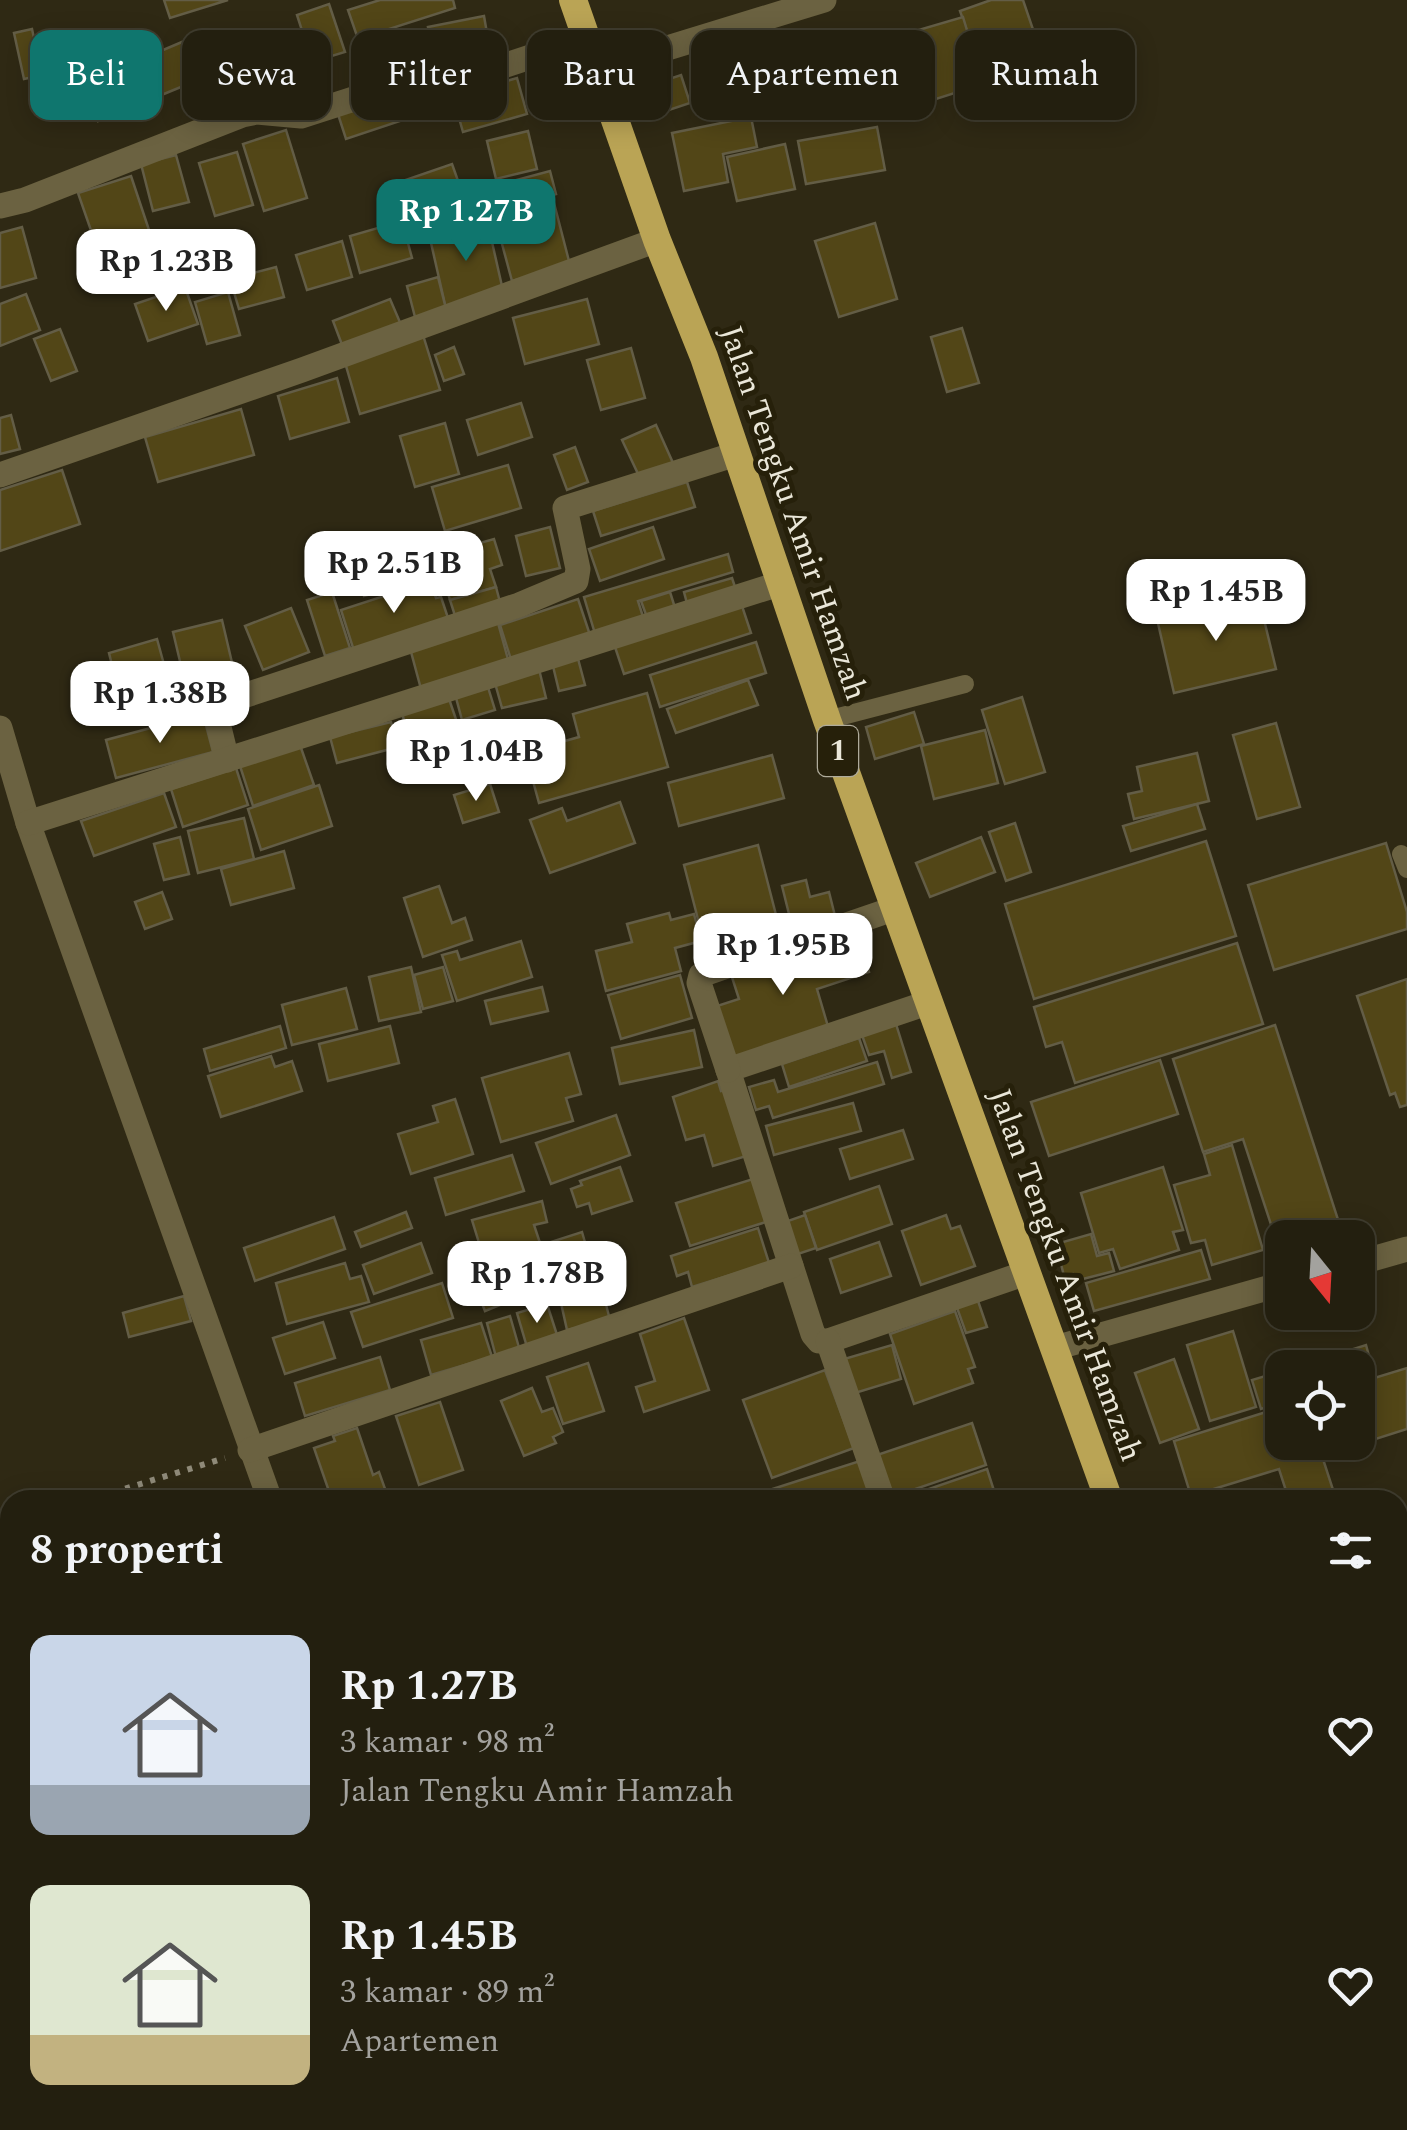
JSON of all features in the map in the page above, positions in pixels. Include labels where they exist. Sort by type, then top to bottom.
[{"type":"highway","name":"Jalan Tengku Amir Hamzah","points":[[572,0],[582,30]]},
{"type":"highway","name":"Jalan Tengku Amir Hamzah","points":[[616,120],[657,240],[704,357],[827,720],[1106,1490]]},
{"type":"street","points":[[671,47],[824,0]]},
{"type":"street","points":[[0,206],[242,114],[301,116],[394,86],[449,79],[527,58]]},
{"type":"street","points":[[0,475],[657,240]]},
{"type":"street","points":[[227,760],[215,711],[222,702],[520,604],[576,580],[578,568],[565,508],[736,454]]},
{"type":"street","points":[[28,823],[782,583]]},
{"type":"street","points":[[0,728],[28,823],[266,1490]]},
{"type":"street","points":[[896,908],[700,974],[699,983],[813,1334],[828,1341],[1026,1274]]},
{"type":"street","points":[[728,1070],[930,1002]]},
{"type":"street","points":[[1375,1258],[1407,1249]]},
{"type":"street","points":[[250,1450],[791,1266]]},
{"type":"street","points":[[1055,1348],[1265,1289]]},
{"type":"street","points":[[828,1341],[880,1490]]},
{"type":"lane","points":[[827,720],[965,684]]},
{"type":"path","points":[[120,1490],[250,1450]]},
{"type":"building","points":[[164,0],[228,0],[170,18]]},
{"type":"building","points":[[380,0],[453,0],[455,8],[386,30],[355,30],[348,10]]},
{"type":"building","points":[[991,0],[1023,0],[1033,30],[967,30],[960,11]]},
{"type":"building","points":[[329,4],[345,52],[331,56],[331,30],[302,30],[297,15]]},
{"type":"building","points":[[484,16],[486,30],[429,30],[428,27]]},
{"type":"building","points":[[963,17],[967,30],[955,30],[955,93],[936,99],[935,30],[918,30]]},
{"type":"building","points":[[32,29],[30,78],[24,79],[14,33]]},
{"type":"building","points":[[182,42],[182,87],[162,95],[162,50]]},
{"type":"building","points":[[681,75],[690,103],[671,109],[671,78]]},
{"type":"building","points":[[517,78],[527,114],[507,120],[507,81]]},
{"type":"building","points":[[351,107],[351,120],[403,120],[346,139],[337,111]]},
{"type":"building","points":[[460,120],[506,120],[463,132]]},
{"type":"building","points":[[752,120],[757,147],[723,154],[728,182],[684,191],[672,133]]},
{"type":"building","points":[[877,127],[885,170],[806,184],[798,141]]},
{"type":"building","points":[[286,130],[307,198],[264,211],[243,144]]},
{"type":"building","points":[[528,131],[537,169],[496,179],[487,141]]},
{"type":"building","points":[[785,144],[795,189],[737,201],[727,157]]},
{"type":"building","points":[[237,152],[253,205],[215,216],[199,163]]},
{"type":"building","points":[[176,155],[189,202],[153,211],[141,164]]},
{"type":"building","points":[[452,164],[462,192],[401,214],[391,185]]},
{"type":"building","points":[[550,171],[556,194],[515,205],[509,182]]},
{"type":"building","points":[[131,176],[155,248],[103,265],[78,193]]},
{"type":"building","points":[[554,203],[570,265],[512,281],[495,218]]},
{"type":"building","points":[[487,220],[504,295],[446,309],[429,234]]},
{"type":"building","points":[[402,221],[412,258],[360,273],[350,236]]},
{"type":"building","points":[[875,223],[897,299],[839,317],[815,241]]},
{"type":"building","points":[[22,227],[36,278],[0,288],[0,233]]},
{"type":"building","points":[[342,241],[352,277],[307,290],[296,255]]},
{"type":"building","points":[[276,267],[284,297],[239,309],[230,279]]},
{"type":"building","points":[[438,277],[446,309],[415,317],[407,286]]},
{"type":"building","points":[[185,287],[198,324],[148,341],[135,304]]},
{"type":"building","points":[[228,292],[240,335],[207,344],[195,302]]},
{"type":"building","points":[[26,294],[40,330],[0,346],[0,304]]},
{"type":"building","points":[[390,299],[402,327],[344,350],[333,321]]},
{"type":"building","points":[[587,299],[599,344],[525,364],[513,318]]},
{"type":"building","points":[[962,328],[979,383],[947,392],[931,337]]},
{"type":"building","points":[[60,329],[77,371],[51,381],[34,339]]},
{"type":"building","points":[[423,335],[440,390],[360,414],[344,359]]},
{"type":"building","points":[[454,347],[464,374],[444,381],[435,355]]},
{"type":"building","points":[[631,348],[645,398],[601,410],[587,360]]},
{"type":"building","points":[[337,378],[349,422],[290,439],[278,396]]},
{"type":"building","points":[[521,403],[532,437],[478,455],[467,420]]},
{"type":"building","points":[[241,409],[254,455],[158,482],[145,437]]},
{"type":"building","points":[[11,415],[20,449],[0,454],[0,418]]},
{"type":"building","points":[[445,423],[459,474],[415,487],[400,436]]},
{"type":"building","points":[[656,425],[673,463],[640,478],[622,440]]},
{"type":"building","points":[[575,447],[588,482],[567,490],[554,455]]},
{"type":"building","points":[[508,465],[521,508],[445,531],[432,487]]},
{"type":"building","points":[[62,470],[80,524],[0,551],[0,490]]},
{"type":"building","points":[[687,482],[695,507],[601,536],[593,511]]},
{"type":"building","points":[[550,527],[560,568],[526,576],[516,536]]},
{"type":"building","points":[[653,527],[664,559],[600,581],[589,549]]},
{"type":"building","points":[[494,539],[502,565],[490,569],[496,587],[450,600],[437,555]]},
{"type":"building","points":[[728,554],[733,572],[638,601],[645,623],[596,637],[584,597]]},
{"type":"building","points":[[393,564],[400,586],[364,596],[357,575]]},
{"type":"building","points":[[732,578],[738,596],[689,611],[684,592]]},
{"type":"building","points":[[430,581],[436,598],[441,597],[449,621],[354,651],[341,610]]},
{"type":"building","points":[[496,587],[501,606],[456,619],[450,600]]},
{"type":"building","points":[[332,592],[350,648],[325,656],[307,600]]},
{"type":"building","points":[[670,592],[676,611],[648,620],[641,601]]},
{"type":"building","points":[[1258,595],[1276,669],[1174,693],[1157,619]]},
{"type":"building","points":[[578,599],[592,641],[513,666],[500,625]]},
{"type":"building","points":[[741,603],[751,633],[624,674],[614,644]]},
{"type":"building","points":[[291,608],[309,652],[263,670],[245,626]]},
{"type":"building","points":[[222,620],[237,684],[188,695],[173,632]]},
{"type":"building","points":[[498,623],[509,663],[421,689],[410,648]]},
{"type":"building","points":[[157,639],[174,701],[135,711],[125,674],[115,677],[109,653]]},
{"type":"building","points":[[756,642],[766,673],[660,707],[650,675]]},
{"type":"building","points":[[577,655],[585,685],[559,691],[552,662]]},
{"type":"building","points":[[538,665],[546,698],[502,708],[493,676]]},
{"type":"building","points":[[748,680],[758,705],[676,733],[667,709]]},
{"type":"building","points":[[487,684],[495,710],[462,720],[455,694]]},
{"type":"building","points":[[109,687],[117,715],[90,722],[82,695]]},
{"type":"building","points":[[647,693],[668,767],[539,803],[525,752],[579,737],[573,714]]},
{"type":"building","points":[[448,696],[460,731],[413,747],[401,711]]},
{"type":"building","points":[[1022,697],[1045,772],[1005,784],[982,710]]},
{"type":"building","points":[[914,712],[924,744],[875,759],[866,727]]},
{"type":"building","points":[[203,714],[213,752],[116,778],[106,740]]},
{"type":"building","points":[[391,722],[398,747],[337,763],[330,737]]},
{"type":"building","points":[[1276,723],[1300,807],[1257,819],[1233,735]]},
{"type":"building","points":[[985,730],[998,783],[934,799],[921,746]]},
{"type":"building","points":[[469,737],[479,767],[436,781],[426,751]]},
{"type":"building","points":[[300,745],[314,785],[253,806],[240,766]]},
{"type":"building","points":[[1197,753],[1209,801],[1134,819],[1128,794],[1142,791],[1137,767]]},
{"type":"building","points":[[772,755],[784,798],[679,826],[668,783]]},
{"type":"building","points":[[236,768],[248,805],[183,827],[171,789]]},
{"type":"building","points":[[490,784],[499,812],[463,823],[454,795]]},
{"type":"building","points":[[319,785],[332,826],[261,850],[248,809]]},
{"type":"building","points":[[164,793],[176,827],[94,856],[81,821]]},
{"type":"building","points":[[620,802],[635,843],[550,873],[530,820],[562,808],[567,821]]},
{"type":"building","points":[[1197,804],[1205,829],[1131,851],[1123,826]]},
{"type":"building","points":[[244,818],[254,859],[198,873],[188,831]]},
{"type":"building","points":[[1015,823],[1031,872],[1006,881],[989,832]]},
{"type":"building","points":[[180,837],[189,874],[164,880],[154,844]]},
{"type":"building","points":[[981,837],[995,872],[930,897],[916,863]]},
{"type":"building","points":[[1206,841],[1236,936],[1034,999],[1005,904]]},
{"type":"building","points":[[1386,843],[1407,912],[1407,929],[1274,970],[1248,885]]},
{"type":"building","points":[[758,845],[783,942],[709,962],[684,865]]},
{"type":"building","points":[[284,851],[294,888],[231,905],[221,869]]},
{"type":"building","points":[[806,880],[810,897],[829,892],[836,920],[793,930],[782,886]]},
{"type":"building","points":[[439,886],[452,923],[465,918],[472,940],[423,957],[404,898]]},
{"type":"building","points":[[162,892],[172,919],[145,929],[135,902]]},
{"type":"building","points":[[669,913],[671,920],[694,914],[701,941],[675,948],[681,971],[606,991],[596,951],[632,942],[627,924]]},
{"type":"building","points":[[521,941],[532,977],[457,1001],[442,955],[457,951],[460,960]]},
{"type":"building","points":[[812,941],[819,964],[863,950],[869,972],[817,989],[829,1030],[734,1059],[717,1006],[739,999],[730,971]]},
{"type":"building","points":[[1237,943],[1263,1024],[1075,1083],[1062,1042],[1046,1047],[1034,1007]]},
{"type":"building","points":[[411,967],[421,1012],[379,1021],[369,977]]},
{"type":"building","points":[[443,967],[453,1001],[423,1009],[414,975]]},
{"type":"building","points":[[680,975],[692,1018],[621,1039],[608,995]]},
{"type":"building","points":[[1407,979],[1407,1105],[1400,1107],[1395,1093],[1390,1095],[1357,996]]},
{"type":"building","points":[[542,987],[548,1011],[491,1024],[485,1001]]},
{"type":"building","points":[[346,988],[357,1029],[292,1045],[282,1005]]},
{"type":"building","points":[[896,1024],[911,1072],[892,1078],[884,1051],[869,1055],[862,1035]]},
{"type":"building","points":[[1275,1025],[1338,1220],[1270,1220],[1243,1139],[1203,1152],[1173,1059]]},
{"type":"building","points":[[280,1026],[286,1048],[210,1071],[204,1049]]},
{"type":"building","points":[[390,1026],[399,1063],[328,1081],[319,1044]]},
{"type":"building","points":[[694,1030],[702,1067],[620,1084],[612,1048]]},
{"type":"building","points":[[859,1038],[867,1061],[789,1087],[782,1064]]},
{"type":"building","points":[[569,1053],[581,1094],[566,1098],[573,1121],[501,1142],[482,1078]]},
{"type":"building","points":[[271,1056],[275,1067],[292,1061],[302,1091],[221,1117],[208,1076]]},
{"type":"building","points":[[1160,1060],[1178,1114],[1049,1156],[1031,1102]]},
{"type":"building","points":[[877,1062],[884,1084],[773,1118],[769,1106],[756,1110],[749,1087],[774,1080],[778,1092]]},
{"type":"building","points":[[718,1081],[721,1091],[730,1089],[750,1155],[713,1166],[704,1135],[686,1140],[673,1097]]},
{"type":"building","points":[[455,1099],[473,1154],[411,1174],[398,1134],[438,1122],[433,1106]]},
{"type":"building","points":[[853,1103],[861,1131],[774,1155],[766,1126]]},
{"type":"building","points":[[616,1115],[630,1155],[551,1184],[536,1143]]},
{"type":"building","points":[[903,1130],[913,1159],[850,1179],[840,1149]]},
{"type":"building","points":[[1232,1145],[1263,1250],[1212,1265],[1205,1240],[1191,1243],[1174,1185],[1210,1175],[1204,1154]]},
{"type":"building","points":[[512,1155],[524,1191],[446,1215],[435,1178]]},
{"type":"building","points":[[620,1167],[632,1201],[592,1214],[589,1203],[577,1207],[571,1189],[582,1185],[580,1181]]},
{"type":"building","points":[[1163,1167],[1183,1230],[1173,1232],[1179,1250],[1120,1269],[1113,1249],[1099,1253],[1081,1193]]},
{"type":"building","points":[[753,1179],[766,1222],[690,1246],[676,1203]]},
{"type":"building","points":[[879,1186],[892,1224],[817,1250],[804,1212]]},
{"type":"building","points":[[542,1201],[547,1222],[534,1225],[540,1243],[484,1259],[472,1220]]},
{"type":"building","points":[[406,1212],[412,1228],[361,1247],[355,1232]]},
{"type":"building","points":[[805,1215],[816,1248],[795,1255],[785,1222]]},
{"type":"building","points":[[946,1215],[951,1229],[960,1226],[975,1266],[921,1285],[902,1231]]},
{"type":"building","points":[[334,1217],[345,1249],[255,1281],[244,1248]]},
{"type":"building","points":[[758,1228],[769,1263],[692,1287],[688,1272],[677,1276],[671,1256]]},
{"type":"building","points":[[582,1232],[593,1270],[541,1287],[529,1249]]},
{"type":"building","points":[[1091,1234],[1097,1256],[1109,1253],[1114,1271],[1075,1281],[1073,1274],[1064,1276],[1056,1244]]},
{"type":"building","points":[[879,1242],[891,1276],[841,1293],[830,1259]]},
{"type":"building","points":[[421,1243],[432,1273],[374,1294],[363,1265]]},
{"type":"building","points":[[1201,1250],[1210,1279],[1094,1311],[1086,1283]]},
{"type":"building","points":[[345,1263],[350,1279],[361,1276],[369,1302],[287,1324],[276,1283]]},
{"type":"building","points":[[507,1265],[520,1297],[485,1311],[472,1278]]},
{"type":"building","points":[[442,1283],[453,1318],[363,1347],[351,1312]]},
{"type":"building","points":[[603,1293],[610,1320],[567,1330],[561,1303]]},
{"type":"building","points":[[184,1296],[191,1321],[129,1337],[123,1313]]},
{"type":"building","points":[[977,1298],[987,1327],[966,1333],[956,1305]]},
{"type":"building","points":[[547,1304],[558,1338],[527,1347],[517,1313]]},
{"type":"building","points":[[955,1311],[975,1367],[968,1369],[973,1383],[914,1404],[890,1334]]},
{"type":"building","points":[[510,1316],[520,1351],[496,1357],[487,1323]]},
{"type":"building","points":[[684,1318],[709,1390],[644,1412],[636,1387],[655,1381],[640,1334]]},
{"type":"building","points":[[323,1322],[335,1358],[285,1374],[273,1338]]},
{"type":"building","points":[[481,1323],[492,1357],[431,1375],[421,1340]]},
{"type":"building","points":[[1233,1331],[1256,1407],[1210,1421],[1187,1345]]},
{"type":"building","points":[[892,1345],[901,1379],[855,1393],[844,1359]]},
{"type":"building","points":[[380,1357],[390,1390],[305,1416],[295,1383]]},
{"type":"building","points":[[1174,1359],[1199,1429],[1160,1443],[1135,1373]]},
{"type":"building","points":[[588,1363],[604,1411],[563,1424],[547,1377]]},
{"type":"building","points":[[1407,1368],[1407,1429],[1375,1439],[1375,1378]]},
{"type":"building","points":[[825,1370],[854,1448],[772,1478],[743,1400]]},
{"type":"building","points":[[1265,1376],[1265,1408],[1261,1409],[1252,1380]]},
{"type":"building","points":[[532,1388],[542,1412],[553,1408],[563,1432],[553,1437],[556,1443],[524,1456],[501,1401]]},
{"type":"building","points":[[440,1402],[463,1470],[419,1485],[396,1416]]},
{"type":"building","points":[[1265,1412],[1265,1460],[1323,1460],[1333,1490],[1286,1490],[1279,1469],[1211,1490],[1189,1490],[1174,1441]]},
{"type":"building","points":[[972,1423],[986,1465],[913,1490],[890,1490],[877,1455]]},
{"type":"building","points":[[357,1428],[373,1475],[379,1472],[385,1490],[329,1490],[314,1448],[335,1441],[333,1436]]},
{"type":"building","points":[[863,1460],[873,1490],[769,1490]]},
{"type":"building","points":[[987,1469],[994,1490],[926,1490]]}]
